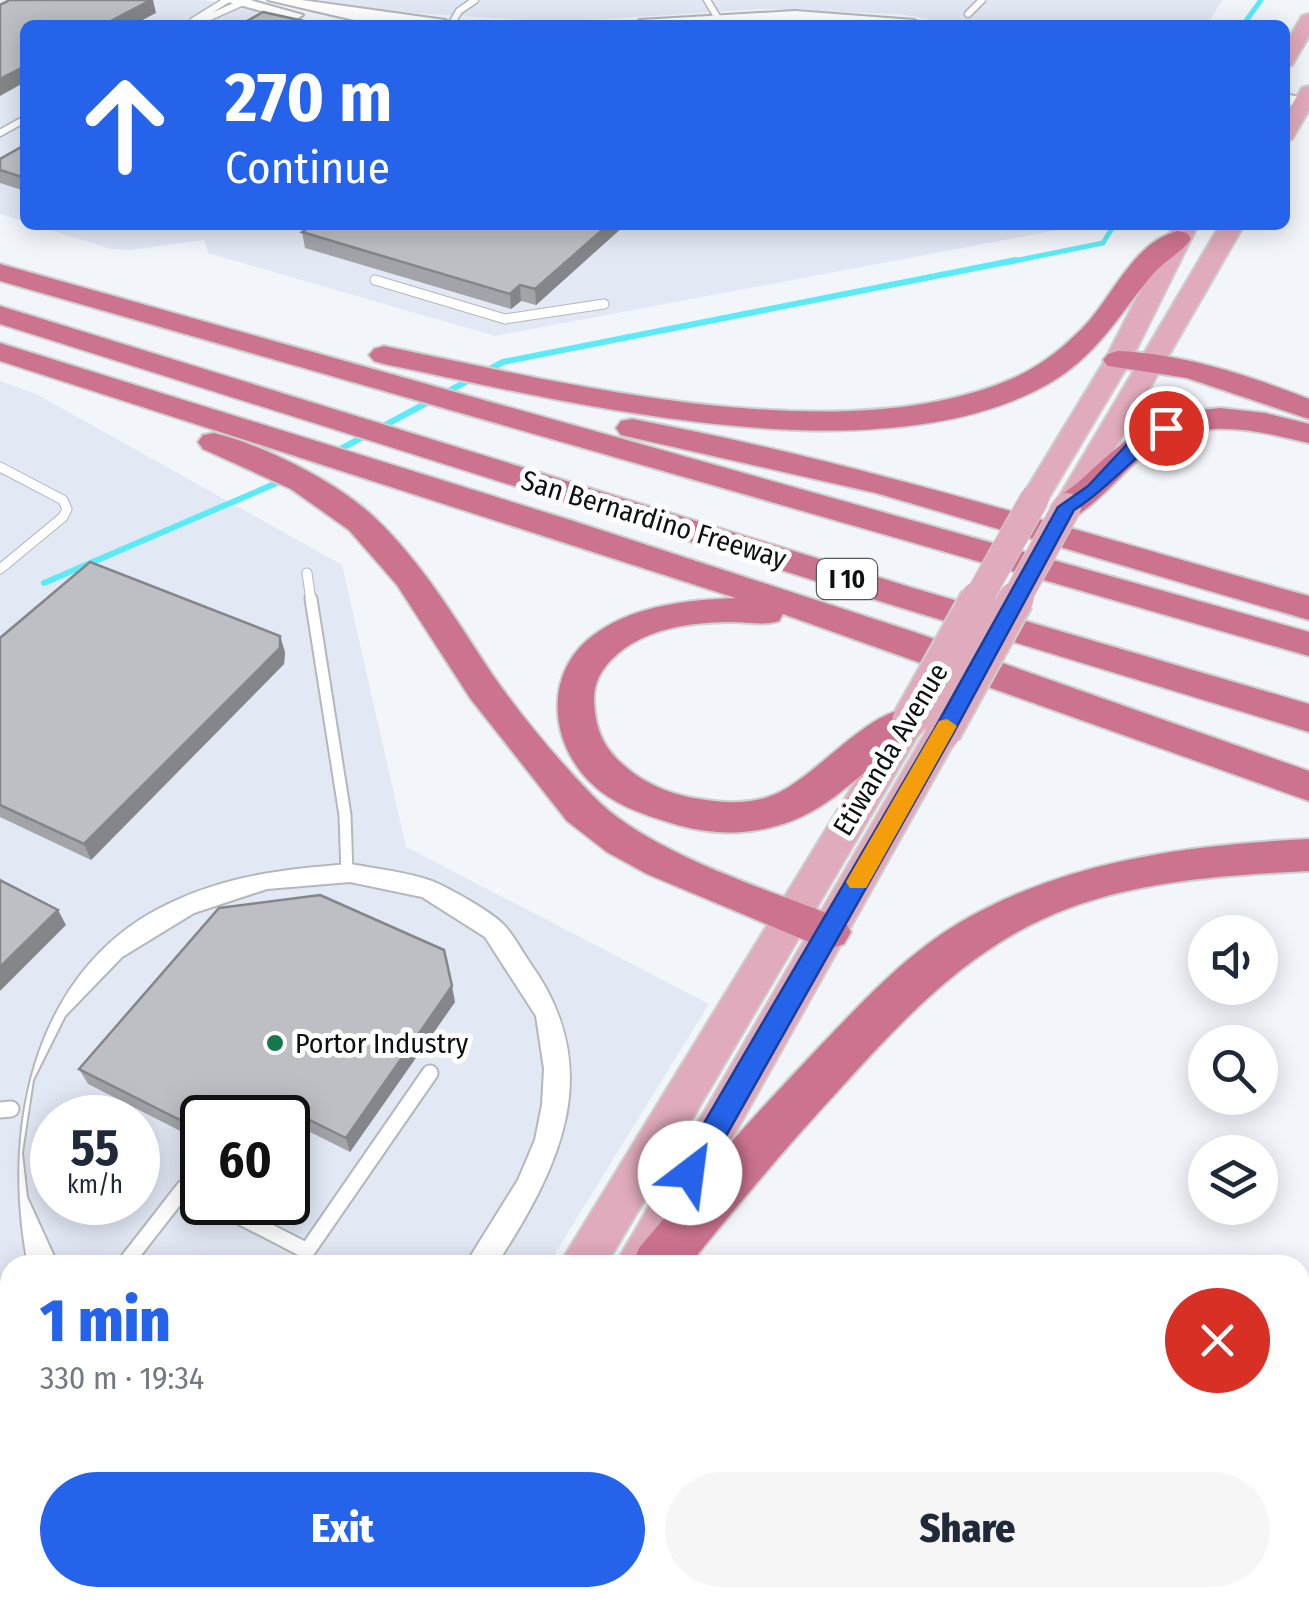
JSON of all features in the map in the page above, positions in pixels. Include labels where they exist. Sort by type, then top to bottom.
[{"type":"highway","points":[[445,387],[496,376],[769,420],[824,423],[921,416],[997,396],[1052,368],[1100,327],[1155,251],[1182,232]]},
{"type":"highway","points":[[0,269],[445,387],[693,440],[905,493],[1309,608]]},
{"type":"highway","name":"San Bernardino Freeway","points":[[0,269],[445,387],[1309,644]]},
{"type":"highway","name":"San Bernardino Freeway","points":[[0,314],[1309,718]]},
{"type":"highway","points":[[0,352],[330,454],[936,654],[1309,786]]},
{"type":"highway","points":[[0,360],[102,396],[290,476],[361,523],[409,576],[483,690],[581,810],[621,842],[662,863],[809,925]]},
{"type":"highway","points":[[1118,360],[1152,360],[1309,410]]},
{"type":"highway","points":[[1051,502],[1094,490],[1139,443],[1174,425],[1231,418],[1309,434]]},
{"type":"highway","points":[[1128,556],[1224,577],[1309,584]]},
{"type":"highway","points":[[926,726],[879,735],[811,795],[794,804],[768,814],[725,816],[663,808],[628,789],[588,752],[574,712],[583,670],[605,646],[633,627],[692,610],[753,611],[805,621],[908,652],[936,654]]},
{"type":"highway","points":[[665,1255],[755,1147],[896,996],[976,934],[1074,889],[1132,873],[1198,862],[1309,855]]},
{"type":"main road","points":[[276,0],[401,20]]},
{"type":"main road","points":[[232,1],[327,20]]},
{"type":"main road","points":[[749,20],[808,16],[855,20]]},
{"type":"main road","points":[[1290,52],[1309,20]]},
{"type":"main road","name":"Etiwanda Avenue","points":[[1051,502],[1152,360],[1229,230]]},
{"type":"main road","name":"Etiwanda Avenue","points":[[588,1255],[809,925],[926,726],[1051,502],[1182,232]]},
{"type":"main road","name":"Etiwanda Avenue","points":[[642,1255],[809,925]]},
{"type":"street","points":[[38,1255],[8,1191],[6,1109],[26,1060],[50,1018],[98,964],[140,931],[206,896],[256,880],[304,873],[347,874],[410,885],[462,908],[512,950],[533,980],[550,1018],[558,1061],[557,1102],[548,1140],[528,1186],[486,1255]]},
{"type":"lane","points":[[452,20],[475,0]]},
{"type":"lane","points":[[968,14],[982,0]]},
{"type":"lane","points":[[212,20],[232,1]]},
{"type":"lane","points":[[199,20],[232,1]]},
{"type":"lane","points":[[375,280],[505,319],[604,304]]},
{"type":"lane","points":[[0,467],[63,500],[67,509],[63,517],[0,568]]},
{"type":"lane","points":[[306,573],[345,815],[347,874]]},
{"type":"lane","points":[[257,1225],[307,1251],[430,1073]]},
{"type":"lane","points":[[132,1255],[180,1193]]},
{"type":"shaded area","points":[[0,0],[205,0],[299,20],[20,20],[20,220],[0,214]]},
{"type":"shaded area","points":[[319,0],[1223,0],[1209,20],[932,20],[900,14],[763,9],[524,20],[366,10]]},
{"type":"shaded area","points":[[50,230],[1058,230],[495,336],[208,253],[204,240],[111,249]]},
{"type":"shaded area","points":[[0,381],[38,395],[342,565],[406,847],[709,1004],[554,1255],[0,1255]]},
{"type":"building","points":[[10,0],[151,0],[113,20],[20,20],[20,69],[0,79],[0,5]]},
{"type":"building","points":[[263,12],[299,20],[249,20]]},
{"type":"building","points":[[20,148],[20,176],[0,170],[0,159]]},
{"type":"building","points":[[602,230],[535,289],[520,285],[510,294],[302,232]]},
{"type":"building","points":[[90,562],[280,636],[280,648],[84,844],[0,805],[0,638]]},
{"type":"building","points":[[0,880],[58,910],[0,967]]},
{"type":"building","name":"Portor Industry","points":[[320,895],[444,950],[452,986],[346,1138],[310,1120],[310,1095],[180,1095],[180,1120],[160,1110],[160,1095],[131,1095],[79,1069],[219,908]]},
{"type":"waterway","points":[[1247,20],[1261,0]]},
{"type":"waterway","points":[[1004,263],[1103,243],[1111,230]]},
{"type":"waterway","points":[[333,453],[503,362],[1016,260]]},
{"type":"waterway","points":[[44,583],[286,479]]},
{"type":"slow traffic","points":[[858,882],[947,726]]},
{"type":"place","name":"Portor Industry","points":[[275,1043]]},
{"type":"route","points":[[690,1173],[944,732],[1067,507],[1094,490],[1139,443],[1166,428]]}]
